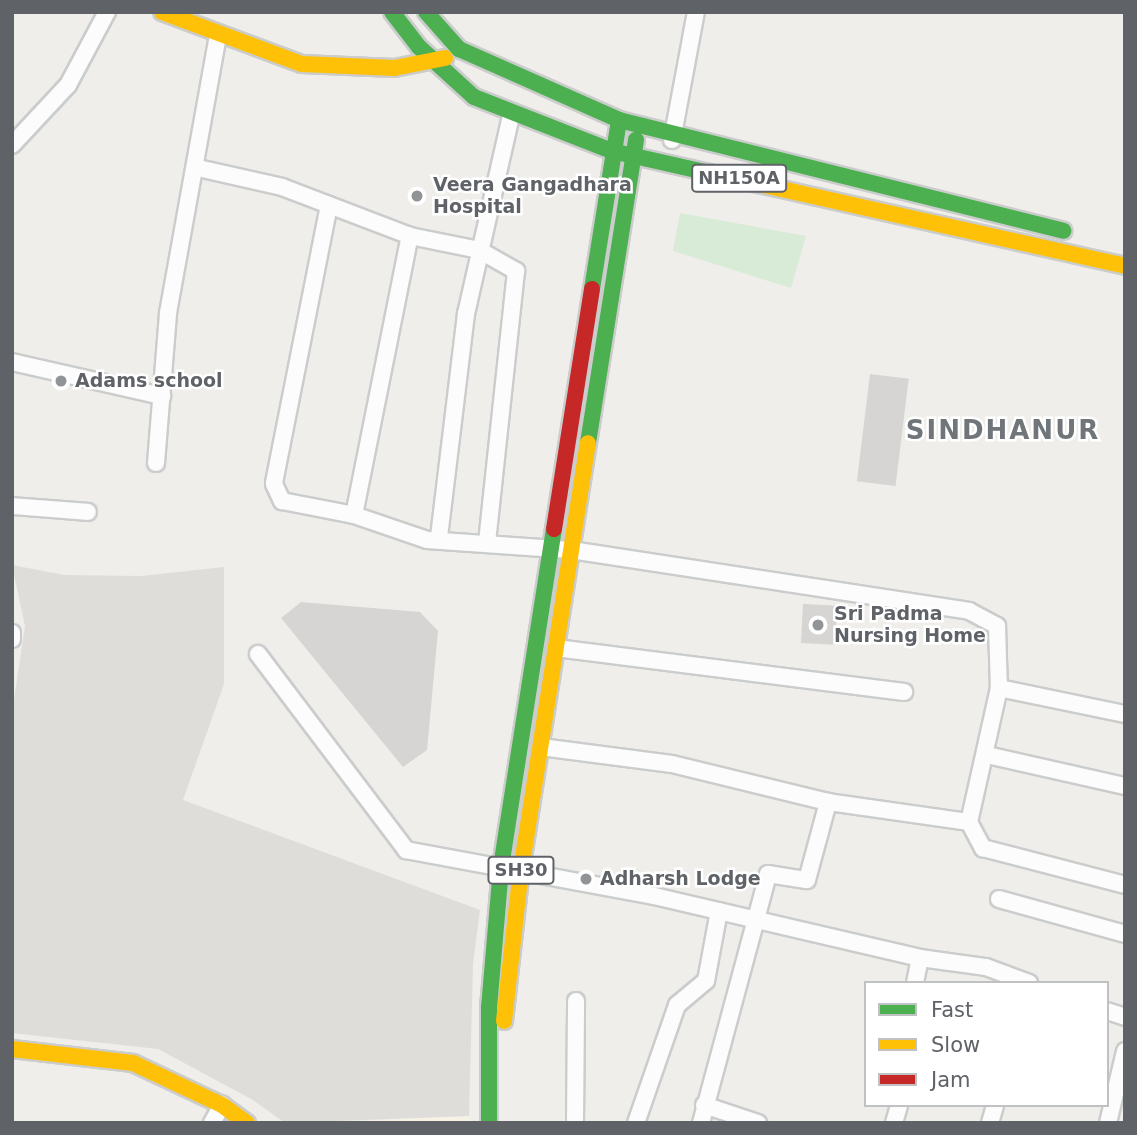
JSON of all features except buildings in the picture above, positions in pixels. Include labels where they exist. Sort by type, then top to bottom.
[{"type":"main road","points":[[162,12],[302,64],[394,68],[437,63],[459,49]]},
{"type":"main road","name":"NH150A","points":[[392,12],[437,63],[474,97],[612,150],[1125,266]]},
{"type":"main road","name":"NH150A","points":[[426,12],[459,49],[619,120],[1085,237]]},
{"type":"main road","points":[[489,1123],[489,1008],[501,867],[612,150],[619,120]]},
{"type":"main road","name":"SH30","points":[[506,1123],[502,1040],[521,870],[638,125]]},
{"type":"main road","points":[[12,1049],[133,1063],[222,1105],[247,1123]]},
{"type":"street","points":[[12,145],[68,85],[107,12]]},
{"type":"street","points":[[668,163],[696,12]]},
{"type":"street","points":[[156,463],[168,313],[198,168],[218,35]]},
{"type":"street","points":[[439,537],[479,250],[512,111]]},
{"type":"street","points":[[198,168],[282,187],[410,236],[479,250],[516,271],[487,541]]},
{"type":"street","points":[[328,205],[274,484],[282,501],[354,515],[427,540],[439,537],[571,550],[969,611],[997,626],[999,688],[987,755],[969,822],[983,848],[1125,885]]},
{"type":"street","points":[[354,515],[410,236]]},
{"type":"street","points":[[12,362],[162,396]]},
{"type":"street","points":[[12,506],[88,512]]},
{"type":"street","points":[[12,633],[12,639]]},
{"type":"street","points":[[556,648],[904,692]]},
{"type":"street","points":[[258,654],[407,850],[759,918],[920,958],[986,967],[1024,981]]},
{"type":"street","points":[[999,688],[1125,714]]},
{"type":"street","points":[[541,747],[672,764],[828,802],[969,822]]},
{"type":"street","points":[[987,755],[1125,786]]},
{"type":"street","points":[[701,1123],[759,918],[768,874],[807,880],[828,802]]},
{"type":"street","points":[[999,898],[1125,934]]},
{"type":"street","points":[[636,1123],[677,1005],[706,981],[719,911]]},
{"type":"street","points":[[915,981],[920,958]]},
{"type":"street","points":[[575,1123],[576,1001]]},
{"type":"street","points":[[1108,1123],[1125,1051]]},
{"type":"street","points":[[212,1123],[222,1105]]},
{"type":"street","points":[[704,1105],[758,1123]]},
{"type":"shaded area","points":[[12,565],[64,575],[141,576],[224,567],[224,684],[183,800],[480,910],[473,964],[469,1116],[285,1123],[253,1100],[158,1049],[12,1033],[12,713],[25,626]]},
{"type":"shaded area","points":[[469,1116],[469,1123],[337,1123],[337,1122]]},
{"type":"green space","points":[[680,213],[806,236],[791,288],[673,251]]},
{"type":"traffic: fast","points":[[392,12],[419,47],[474,97],[612,151],[759,184]]},
{"type":"traffic: fast","points":[[426,12],[459,49],[619,120],[1063,231]]},
{"type":"traffic: fast","points":[[592,289],[619,120]]},
{"type":"traffic: fast","points":[[588,443],[636,140]]},
{"type":"traffic: fast","points":[[489,1123],[489,1008],[501,867],[554,529]]},
{"type":"traffic: slow","points":[[162,12],[302,64],[394,68],[445,58]]},
{"type":"traffic: slow","points":[[759,184],[1125,266]]},
{"type":"traffic: slow","points":[[504,1021],[521,870],[588,443]]},
{"type":"traffic: slow","points":[[12,1049],[133,1063],[222,1105],[247,1123]]},
{"type":"traffic: jam","points":[[554,529],[592,289]]},
{"type":"place","name":"Veera Gangadhara Hospital","points":[[417,196]]},
{"type":"place","name":"Adams school","points":[[61,381]]},
{"type":"place","name":"Sri Padma Nursing Home","points":[[818,625]]},
{"type":"place","name":"Adharsh Lodge","points":[[586,879]]},
{"type":"district","name":"SINDHANUR","points":[[1003,431]]}]
